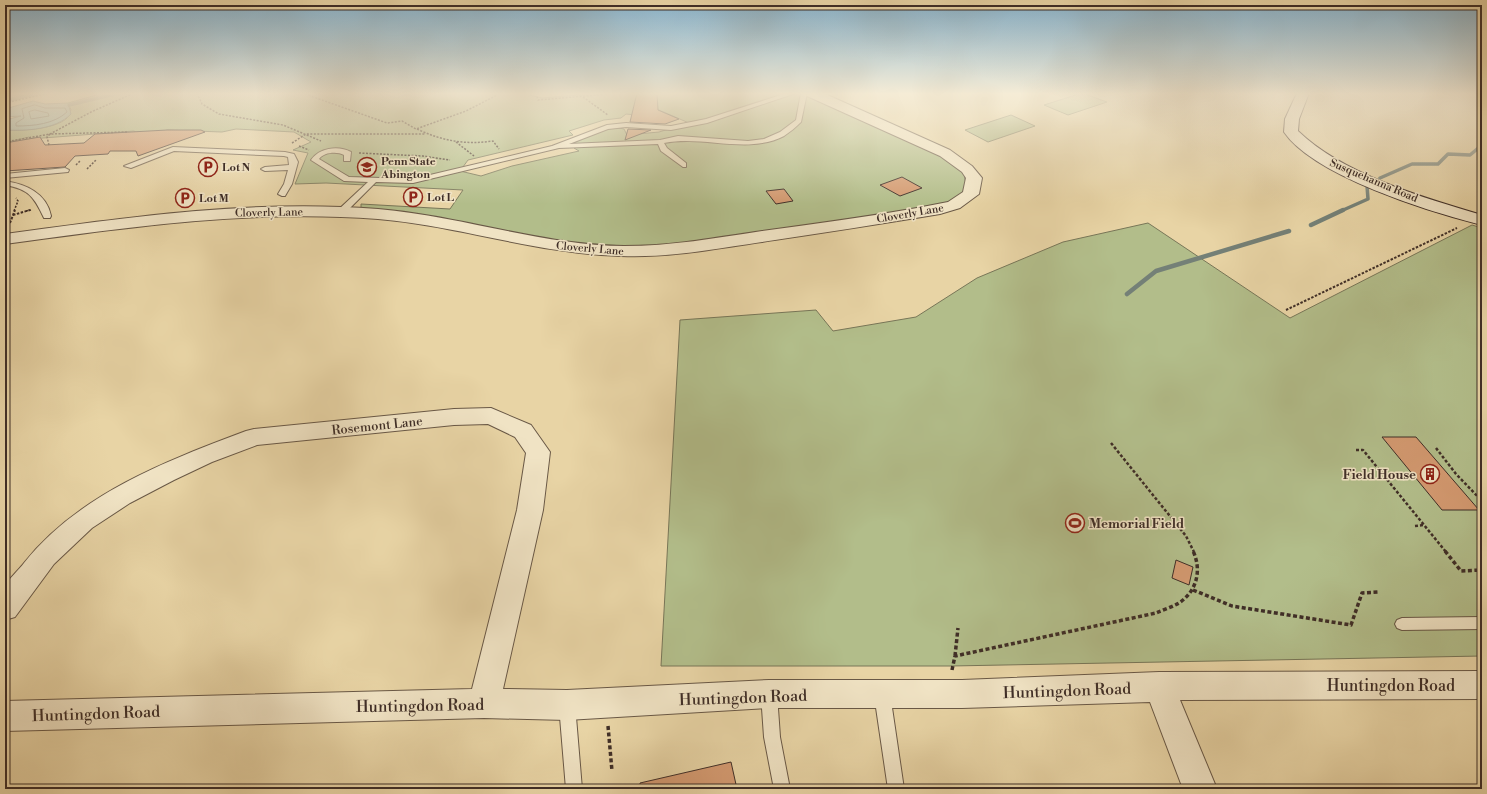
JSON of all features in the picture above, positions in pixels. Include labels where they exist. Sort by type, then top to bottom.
[{"type":"street","name":"Cloverly Lane","points":[[6,233],[254,211],[341,212],[413,218],[589,250],[648,251],[706,245],[918,213],[954,205],[970,194],[974,178],[967,169],[946,153],[895,130]]},
{"type":"street","name":"Susquehanna Road","points":[[1291,130],[1305,147],[1315,154],[1351,172],[1409,196],[1480,219]]},
{"type":"street","name":"Rosemont Lane","points":[[5,608],[45,556],[83,521],[121,496],[204,456],[254,437],[454,417],[491,416],[523,431],[538,452],[530,510],[484,703]]},
{"type":"street","name":"Huntingdon Road","points":[[5,716],[484,703],[567,705],[770,694],[962,694],[1159,686],[1482,685]]},
{"type":"street","points":[[1159,686],[1200,789]]},
{"type":"lane","points":[[554,148],[599,130]]},
{"type":"lane","points":[[345,156],[334,151],[318,155],[315,160],[347,179],[373,181],[413,181],[475,167],[505,158],[554,148],[660,142],[675,138],[687,137],[743,143],[767,141],[787,130]]},
{"type":"lane","points":[[660,142],[664,149],[683,165]]},
{"type":"lane","points":[[128,166],[173,149],[285,154],[291,156],[294,162],[288,184],[282,194]]},
{"type":"lane","points":[[265,169],[292,167]]},
{"type":"lane","points":[[5,176],[66,170]]},
{"type":"lane","points":[[341,212],[373,181]]},
{"type":"lane","points":[[5,183],[23,187],[29,191],[44,207],[47,216]]},
{"type":"lane","points":[[1402,624],[1482,623]]},
{"type":"lane","points":[[770,694],[772,737],[782,789]]},
{"type":"lane","points":[[882,694],[896,789]]},
{"type":"lane","points":[[567,705],[574,789]]},
{"type":"path","points":[[50,145],[47,137],[57,130]]},
{"type":"path","points":[[296,130],[322,142],[334,151]]},
{"type":"path","points":[[418,130],[433,138],[455,142],[479,143],[493,141],[505,158]]},
{"type":"path","points":[[5,142],[50,134],[128,132]]},
{"type":"path","points":[[290,145],[306,134],[425,134]]},
{"type":"path","points":[[455,142],[474,155]]},
{"type":"path","points":[[345,156],[423,156],[463,162],[475,167]]},
{"type":"path","points":[[87,169],[96,160]]},
{"type":"path","points":[[6,233],[18,201],[11,196]]},
{"type":"path","points":[[1286,310],[1480,219]]},
{"type":"path","points":[[954,656],[1156,613],[1179,602],[1193,590],[1198,575],[1196,557],[1186,536],[1111,443]]},
{"type":"path","points":[[1436,448],[1456,474],[1482,501]]},
{"type":"path","points":[[1356,450],[1363,450],[1461,571],[1482,570]]},
{"type":"path","points":[[1415,526],[1424,526]]},
{"type":"path","points":[[1193,590],[1232,606],[1351,625],[1362,593],[1379,592]]},
{"type":"path","points":[[952,670],[958,628]]},
{"type":"path","points":[[607,722],[612,771]]},
{"type":"green space","points":[[5,130],[167,130],[157,133],[137,133],[134,131],[30,139],[29,137],[5,143]]},
{"type":"green space","points":[[168,130],[231,130],[222,132]]},
{"type":"green space","points":[[256,130],[572,130],[569,131],[573,135],[468,160],[460,171],[481,176],[512,166],[579,151],[574,148],[574,142],[605,130],[625,130],[627,135],[665,130],[888,130],[929,148],[951,160],[964,173],[966,186],[962,194],[949,202],[931,207],[689,244],[624,246],[563,242],[416,214],[361,208],[361,204],[450,209],[463,190],[326,183],[295,184],[308,153],[293,150],[311,142],[294,132]]},
{"type":"green space","points":[[965,130],[1023,130],[988,142]]},
{"type":"green space","name":"Memorial Field","points":[[1148,223],[1290,318],[1472,225],[1482,228],[1482,656],[951,666],[661,666],[680,320],[816,310],[833,331],[916,317],[977,278],[1063,242]]},
{"type":"building","points":[[166,130],[201,130],[205,132],[138,156],[136,151],[110,151],[108,154],[75,156],[65,167],[5,171],[5,143],[40,137],[45,145],[84,143],[95,134]]},
{"type":"building","points":[[628,130],[651,130],[625,140]]},
{"type":"building","points":[[902,177],[922,188],[900,196],[880,185]]},
{"type":"building","points":[[784,189],[793,201],[776,204],[766,191]]},
{"type":"building","name":"Field House","points":[[1382,437],[1416,437],[1479,510],[1442,510]]},
{"type":"building","points":[[1176,560],[1193,567],[1189,585],[1172,578]]},
{"type":"building","points":[[731,762],[737,789],[640,789],[640,783]]},
{"type":"waterway","points":[[1380,178],[1412,164],[1438,164],[1448,154],[1470,155],[1482,145]]},
{"type":"waterway","points":[[1341,211],[1368,199],[1367,186]]},
{"type":"waterway","points":[[1311,225],[1343,210]]},
{"type":"waterway","points":[[1127,294],[1156,271],[1289,231]]},
{"type":"place","name":"Lot N","points":[[208,167]]},
{"type":"place","name":"Penn State Abington","points":[[367,167]]},
{"type":"place","name":"Lot L","points":[[413,197]]},
{"type":"place","name":"Lot M","points":[[185,198]]},
{"type":"place","name":"Field House","points":[[1430,474]]},
{"type":"place","name":"Memorial Field","points":[[1075,523]]}]
